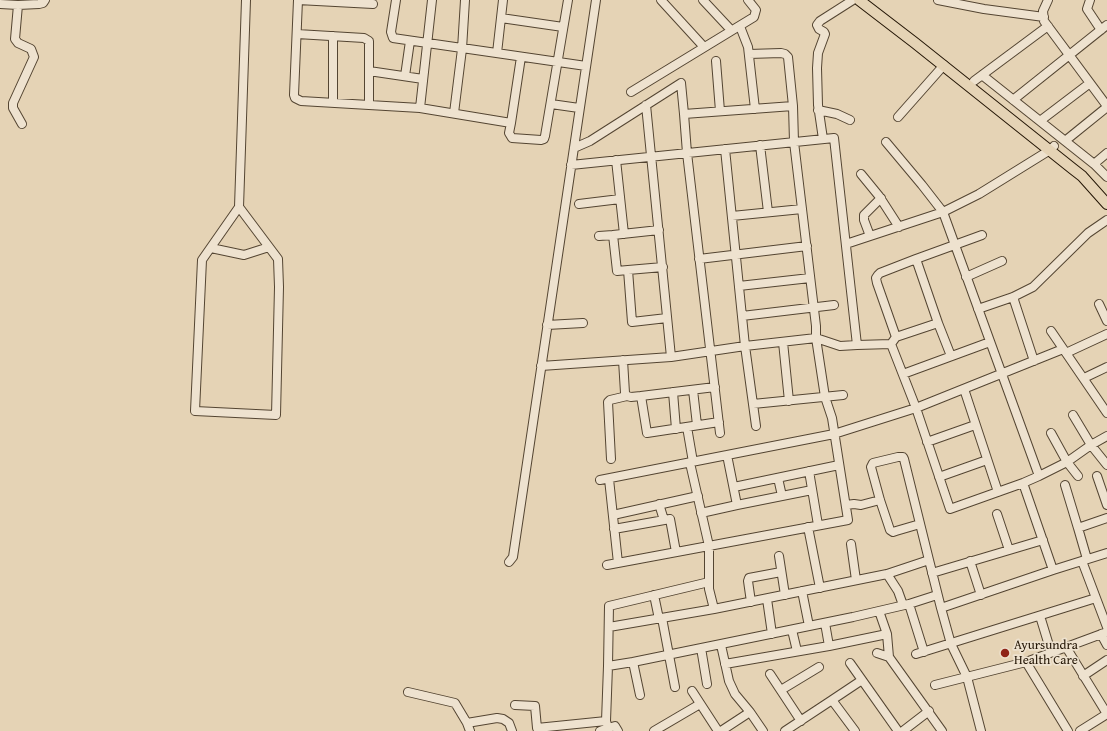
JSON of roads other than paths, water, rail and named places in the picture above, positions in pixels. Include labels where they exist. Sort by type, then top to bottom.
[{"type":"main road","points":[[859,0],[1052,148],[1079,166],[1107,195]]},
{"type":"main road","points":[[868,0],[974,81],[1052,148],[1082,176],[1107,204]]},
{"type":"street","points":[[0,4],[39,4],[43,3],[45,0]]},
{"type":"street","points":[[239,207],[278,259],[279,287],[276,415],[195,411],[202,260],[239,207],[246,0]]},
{"type":"street","points":[[373,4],[298,0],[295,98],[301,101],[420,108],[511,123]]},
{"type":"street","points":[[396,0],[391,35],[393,38],[586,66]]},
{"type":"street","points":[[420,108],[432,0]]},
{"type":"street","points":[[454,114],[462,49],[465,0]]},
{"type":"street","points":[[497,53],[504,0]]},
{"type":"street","points":[[521,57],[509,133],[512,138],[541,140],[544,139],[551,104],[568,0]]},
{"type":"street","points":[[509,562],[513,557],[596,0]]},
{"type":"street","points":[[661,0],[704,47]]},
{"type":"street","points":[[703,0],[731,30]]},
{"type":"street","points":[[632,92],[754,16],[756,13],[756,8],[748,0]]},
{"type":"street","points":[[823,139],[818,110],[816,68],[818,53],[825,34],[817,25],[820,21],[853,0]]},
{"type":"street","points":[[938,0],[984,9],[1044,17]]},
{"type":"street","points":[[984,9],[985,0]]},
{"type":"street","points":[[1048,0],[1043,11],[1044,20],[1107,107],[1065,141]]},
{"type":"street","points":[[1013,100],[1068,54],[1104,28],[1087,9],[1090,0]]},
{"type":"street","points":[[18,5],[15,39],[18,43],[31,49],[34,57],[13,103],[13,108],[22,124]]},
{"type":"street","points":[[501,18],[563,27]]},
{"type":"street","points":[[974,81],[1048,26]]},
{"type":"street","points":[[741,29],[747,43],[749,54],[755,108]]},
{"type":"street","points":[[297,34],[364,38],[369,41],[369,105]]},
{"type":"street","points":[[333,36],[333,103]]},
{"type":"street","points":[[405,76],[410,41]]},
{"type":"street","points":[[607,564],[848,520],[832,418],[825,397],[816,338],[814,308],[794,142],[793,106],[788,57],[781,53],[749,54]]},
{"type":"street","points":[[716,61],[720,111]]},
{"type":"street","points":[[898,117],[944,65]]},
{"type":"street","points":[[369,71],[423,78]]},
{"type":"street","points":[[982,75],[1107,176]]},
{"type":"street","points":[[574,148],[590,141],[681,83],[687,153],[720,433]]},
{"type":"street","points":[[1040,121],[1090,83]]},
{"type":"street","points":[[551,104],[580,108]]},
{"type":"street","points":[[646,105],[671,357]]},
{"type":"street","points":[[684,114],[793,106]]},
{"type":"street","points":[[818,110],[837,114],[850,120]]},
{"type":"street","points":[[571,165],[834,138],[857,345]]},
{"type":"street","points":[[886,142],[922,185],[942,212],[1039,476]]},
{"type":"street","points":[[760,145],[768,212]]},
{"type":"street","points":[[846,244],[942,212],[979,194],[1052,148]]},
{"type":"street","points":[[725,149],[745,346],[756,426]]},
{"type":"street","points":[[1094,164],[1107,153]]},
{"type":"street","points":[[616,160],[624,234]]},
{"type":"street","points":[[861,174],[881,198],[899,226]]},
{"type":"street","points":[[870,236],[864,220],[864,215],[881,198]]},
{"type":"street","points":[[580,204],[620,199]]},
{"type":"street","points":[[732,216],[802,209]]},
{"type":"street","points":[[978,309],[1013,297],[1038,284],[1092,229],[1107,220]]},
{"type":"street","points":[[599,236],[659,230]]},
{"type":"street","points":[[613,235],[617,271],[663,266]]},
{"type":"street","points":[[982,235],[880,273],[876,278],[903,374],[950,509],[1024,483],[1067,462],[1107,436]]},
{"type":"street","points":[[699,259],[807,246]]},
{"type":"street","points":[[211,248],[244,255],[269,247]]},
{"type":"street","points":[[916,259],[951,356]]},
{"type":"street","points":[[966,277],[1002,262]]},
{"type":"street","points":[[628,270],[632,322],[667,318]]},
{"type":"street","points":[[739,286],[810,278]]},
{"type":"street","points":[[1013,297],[1034,361]]},
{"type":"street","points":[[1098,304],[1107,321]]},
{"type":"street","points":[[742,316],[834,305]]},
{"type":"street","points":[[541,366],[671,357],[745,346],[816,338],[840,346],[857,345],[893,340],[938,323]]},
{"type":"street","points":[[547,326],[583,324]]},
{"type":"street","points":[[1051,331],[1084,378],[1103,400],[1107,413]]},
{"type":"street","points":[[600,480],[834,434],[916,408],[1107,334]]},
{"type":"street","points":[[783,342],[789,401]]},
{"type":"street","points":[[903,374],[990,342]]},
{"type":"street","points":[[623,360],[627,396]]},
{"type":"street","points":[[1084,378],[1107,367]]},
{"type":"street","points":[[611,459],[608,402],[610,400],[627,396],[641,396],[715,387]]},
{"type":"street","points":[[964,389],[998,492]]},
{"type":"street","points":[[693,390],[697,426]]},
{"type":"street","points":[[673,392],[676,429]]},
{"type":"street","points":[[753,404],[843,395]]},
{"type":"street","points":[[641,396],[647,433],[719,422]]},
{"type":"street","points":[[1073,415],[1091,445],[1107,465]]},
{"type":"street","points":[[927,442],[975,425]]},
{"type":"street","points":[[687,427],[691,463],[709,546],[709,582],[714,609]]},
{"type":"street","points":[[1051,433],[1067,462],[1078,476]]},
{"type":"street","points":[[728,455],[737,505]]},
{"type":"street","points":[[920,524],[893,532],[888,527],[872,467],[873,462],[895,457],[903,457],[920,524],[929,560],[937,595],[951,644],[967,677],[981,731]]},
{"type":"street","points":[[939,477],[987,460]]},
{"type":"street","points":[[734,487],[839,465]]},
{"type":"street","points":[[809,471],[818,525]]},
{"type":"street","points":[[1097,476],[1105,490],[1107,505]]},
{"type":"street","points":[[778,478],[782,496]]},
{"type":"street","points":[[609,479],[618,562]]},
{"type":"street","points":[[1024,483],[1053,570]]},
{"type":"street","points":[[1065,485],[1096,598],[1104,609],[1107,627]]},
{"type":"street","points":[[701,513],[812,490]]},
{"type":"street","points":[[613,515],[698,496]]},
{"type":"street","points":[[846,505],[861,505],[880,500]]},
{"type":"street","points":[[659,504],[664,520]]},
{"type":"street","points":[[997,514],[1010,550]]},
{"type":"street","points":[[1078,528],[1107,518]]},
{"type":"street","points":[[614,529],[670,520],[676,552]]},
{"type":"street","points":[[808,527],[820,588]]},
{"type":"street","points":[[932,573],[1043,540]]},
{"type":"street","points":[[851,544],[856,580]]},
{"type":"street","points":[[941,608],[1107,553]]},
{"type":"street","points":[[779,556],[785,595]]},
{"type":"street","points":[[609,627],[751,602],[887,574],[929,560]]},
{"type":"street","points":[[970,561],[981,595]]},
{"type":"street","points":[[751,602],[748,581],[749,578],[781,572]]},
{"type":"street","points":[[887,574],[906,604],[920,653],[1096,598]]},
{"type":"street","points":[[600,731],[607,724],[609,606],[709,582]]},
{"type":"street","points":[[802,591],[809,626]]},
{"type":"street","points":[[654,595],[661,619],[675,687]]},
{"type":"street","points":[[608,666],[721,645],[825,623],[906,604],[937,595]]},
{"type":"street","points":[[766,598],[772,634]]},
{"type":"street","points":[[878,611],[887,634],[890,657],[942,731]]},
{"type":"street","points":[[1040,616],[1051,652]]},
{"type":"street","points":[[825,623],[829,646]]},
{"type":"street","points":[[792,630],[797,651]]},
{"type":"street","points":[[936,685],[1026,662],[1104,633],[1107,645]]},
{"type":"street","points":[[725,664],[829,646],[887,634]]},
{"type":"street","points":[[721,645],[729,681],[735,694],[763,731]]},
{"type":"street","points":[[1066,647],[1107,714],[1080,731]]},
{"type":"street","points":[[701,648],[708,684]]},
{"type":"street","points":[[877,653],[890,657]]},
{"type":"street","points":[[1083,676],[1107,660]]},
{"type":"street","points":[[633,662],[640,695]]},
{"type":"street","points":[[1026,662],[1068,731]]},
{"type":"street","points":[[850,663],[898,731]]},
{"type":"street","points":[[781,690],[819,667]]},
{"type":"street","points":[[770,674],[801,721]]},
{"type":"street","points":[[785,731],[862,680]]},
{"type":"street","points":[[692,691],[718,731]]},
{"type":"street","points":[[408,692],[455,704],[468,727],[497,718],[503,719],[509,723],[512,731]]},
{"type":"street","points":[[832,700],[855,731]]},
{"type":"street","points":[[654,731],[700,704]]},
{"type":"street","points":[[515,705],[535,706],[537,728],[607,724],[615,726],[618,731]]},
{"type":"street","points":[[721,731],[750,712]]},
{"type":"street","points":[[903,731],[928,712]]},
{"type":"place","name":"Ayursundra Health Care","points":[[1005,653]]}]
